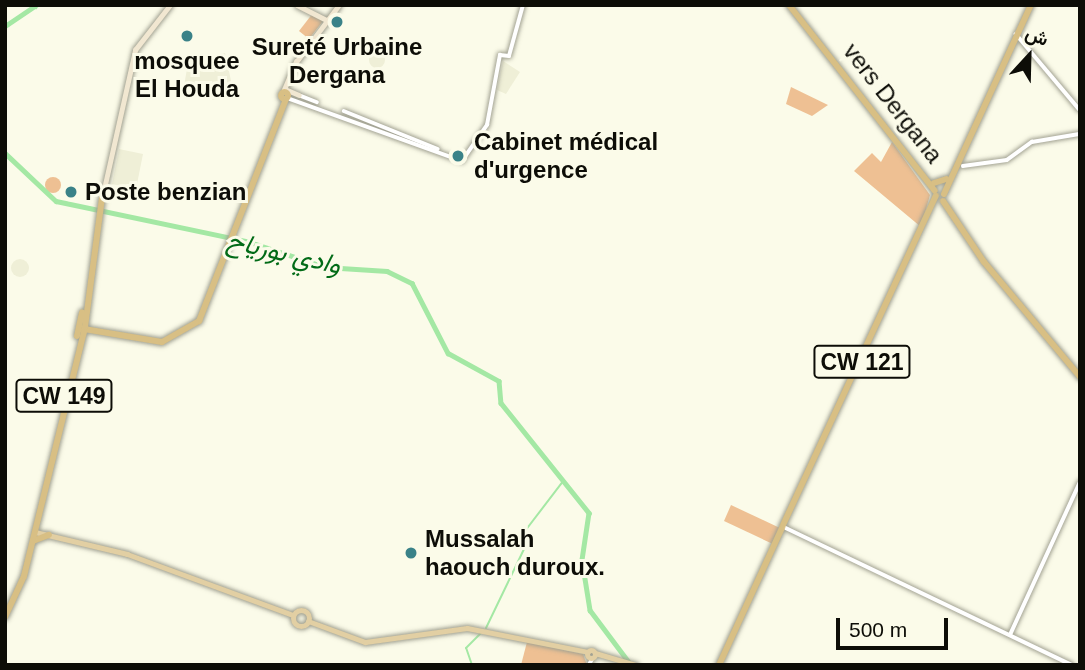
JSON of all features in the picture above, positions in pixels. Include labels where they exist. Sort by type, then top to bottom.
[{"type":"highway","name":"vers Dergana","points":[[791,5],[915,165],[941,193],[984,262],[1080,374]]},
{"type":"highway","points":[[933,210],[1029,5]]},
{"type":"highway","points":[[933,210],[1016,36]]},
{"type":"highway","points":[[83,311],[82,329],[148,342],[183,336],[208,308],[285,93]]},
{"type":"highway","points":[[933,210],[941,193]]},
{"type":"highway","name":"CW 149","points":[[5,615],[31,546],[82,329],[101,201]]},
{"type":"highway","name":"CW 121","points":[[785,528],[933,210]]},
{"type":"highway","name":"CW 149","points":[[5,615],[37,521],[82,329],[96,230]]},
{"type":"highway","points":[[37,521],[49,534]]},
{"type":"highway","points":[[720,665],[785,528]]},
{"type":"highway","points":[[31,546],[38,536],[49,534]]},
{"type":"main road","name":"CW 149","points":[[101,201],[135,50],[170,5]]},
{"type":"main road","points":[[297,5],[328,21]]},
{"type":"main road","points":[[299,95],[285,93],[339,5]]},
{"type":"main road","points":[[34,531],[127,554],[293,615],[299,626],[308,621]]},
{"type":"main road","points":[[293,615],[303,610],[308,621],[370,642],[479,628],[591,657],[636,665]]},
{"type":"street","points":[[299,95],[398,133],[459,161],[468,156],[487,125],[500,56],[509,56],[523,5]]},
{"type":"street","points":[[1016,36],[1025,41],[1080,110]]},
{"type":"street","points":[[1016,36],[1025,41]]},
{"type":"street","points":[[1016,36],[1025,41]]},
{"type":"street","points":[[285,93],[398,133]]},
{"type":"street","points":[[941,193],[963,166],[1007,160],[1032,142],[1080,134]]},
{"type":"street","points":[[958,158],[963,166]]},
{"type":"street","points":[[1010,635],[1080,482]]},
{"type":"street","points":[[785,528],[1072,665]]},
{"type":"shaded area","points":[[313,13],[323,21],[309,39],[299,31]]},
{"type":"shaded area","points":[[377,52],[383,54],[383,66],[377,68],[371,66],[369,60],[371,54]]},
{"type":"shaded area","points":[[225,53],[235,99],[212,100],[184,86],[188,63]]},
{"type":"shaded area","points":[[503,61],[520,72],[506,94],[497,90]]},
{"type":"shaded area","points":[[791,87],[828,105],[812,116],[786,104]]},
{"type":"shaded area","points":[[892,142],[930,195],[921,227],[854,171],[872,153],[881,162]]},
{"type":"shaded area","points":[[119,149],[143,154],[136,189],[112,184]]},
{"type":"shaded area","points":[[53,177],[59,179],[59,191],[53,193],[47,191],[45,185],[47,179]]},
{"type":"shaded area","points":[[16,259],[24,259],[29,268],[27,275],[16,277],[11,272],[11,264]]},
{"type":"shaded area","points":[[731,505],[782,529],[775,545],[724,521]]},
{"type":"shaded area","points":[[527,642],[583,654],[587,665],[521,665]]},
{"type":"waterway","points":[[5,26],[36,5]]},
{"type":"waterway","name":"وادي بورياح","points":[[5,153],[56,201],[250,242],[325,267],[387,271],[412,283],[448,353],[499,381],[501,403],[589,513],[582,560],[590,610],[628,661]]},
{"type":"waterway","points":[[486,628],[524,549],[525,531],[564,480]]},
{"type":"waterway","points":[[472,665],[466,648],[482,632]]},
{"type":"place","name":"Sureté Urbaine Dergana","points":[[337,22]]},
{"type":"place","name":"mosquee El Houda","points":[[187,36]]},
{"type":"place","name":"Cabinet médical d'urgence","points":[[458,156]]},
{"type":"place","name":"Poste benzian","points":[[71,192]]},
{"type":"place","name":"Mussalah haouch duroux.","points":[[411,553]]}]
